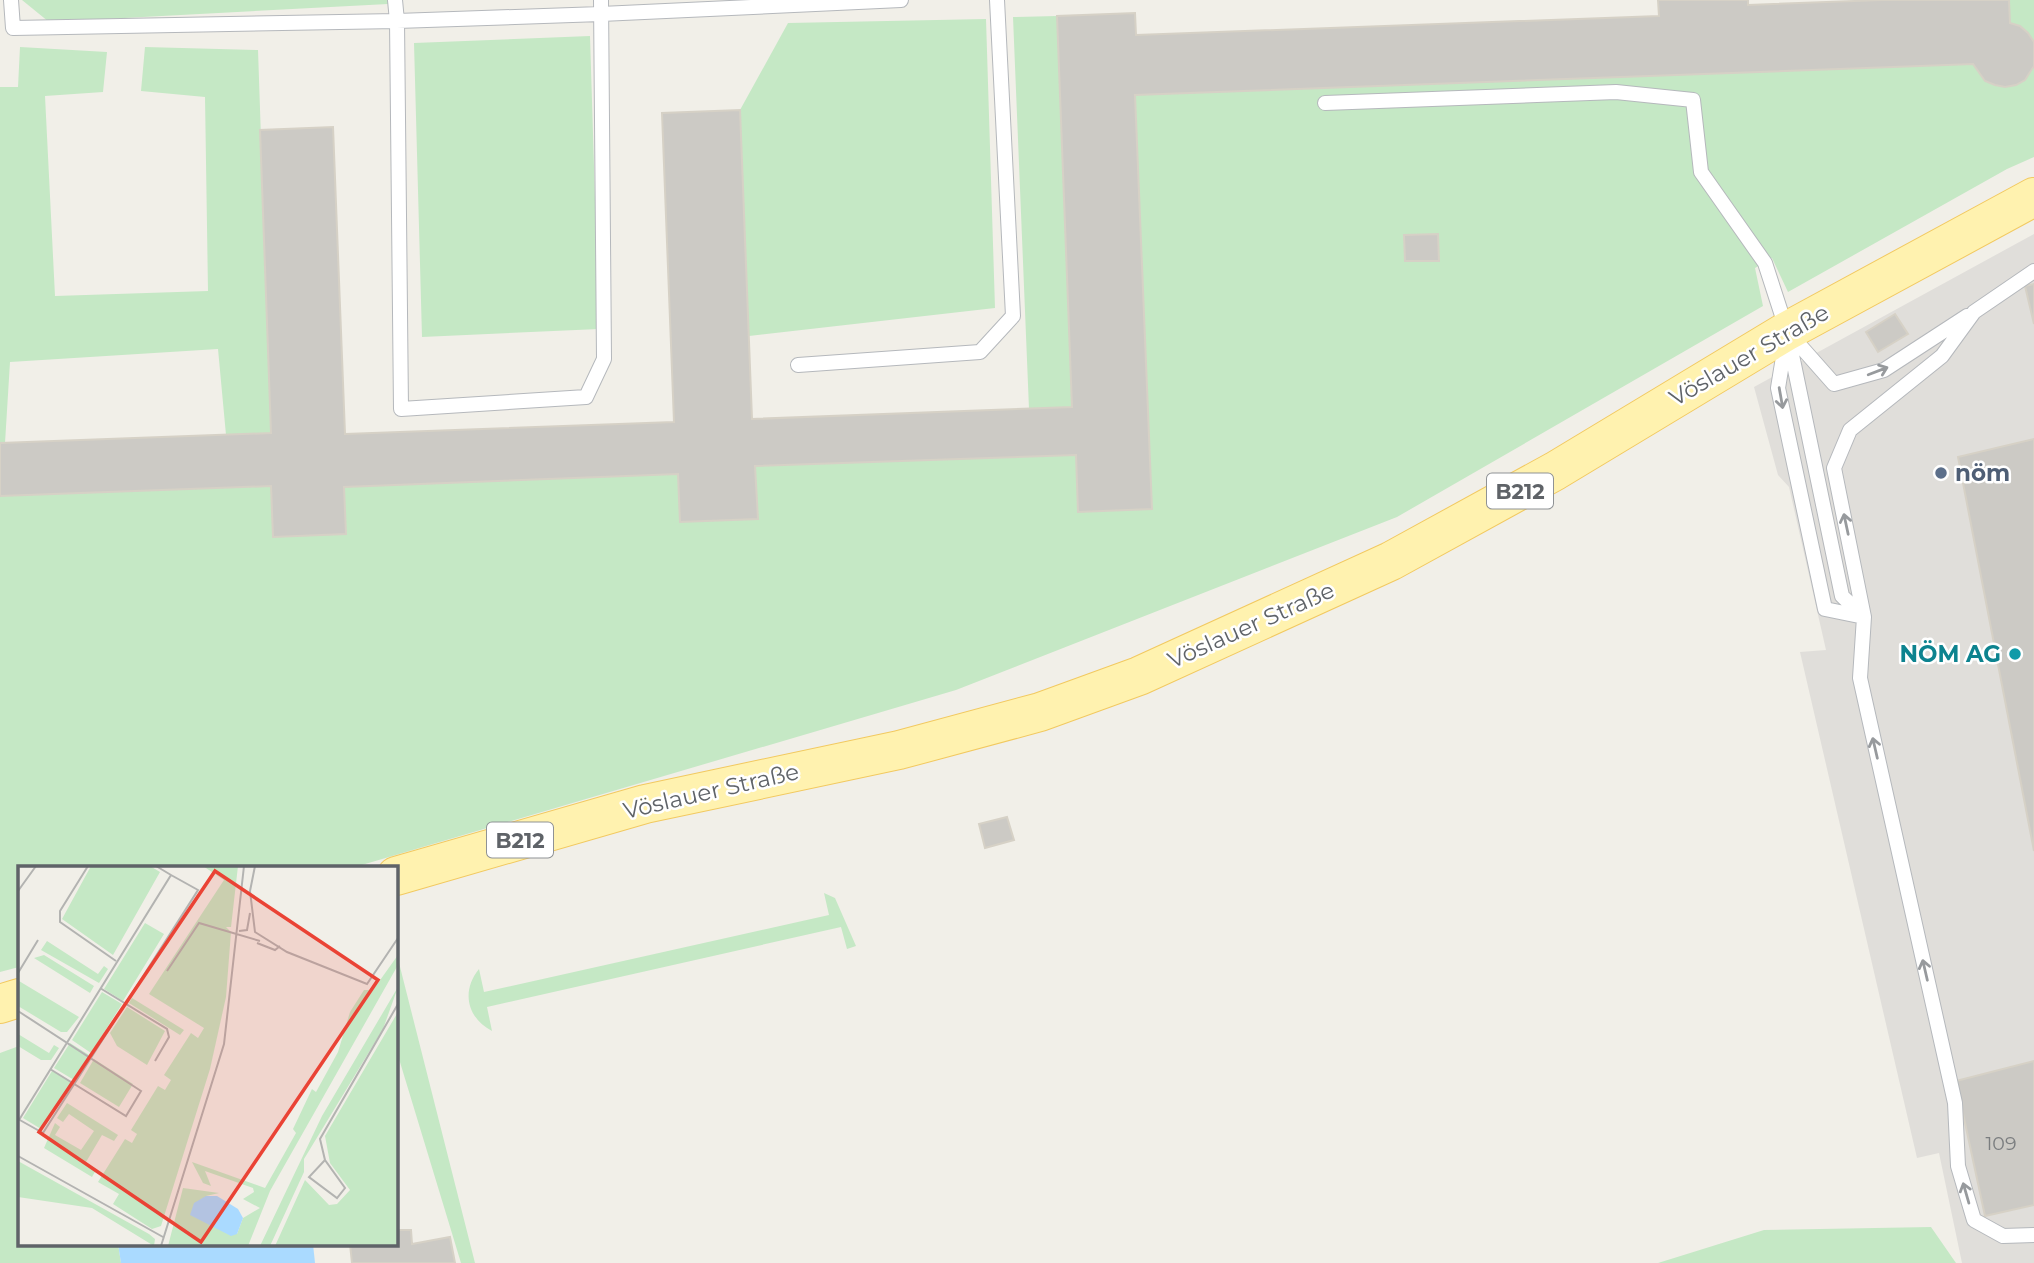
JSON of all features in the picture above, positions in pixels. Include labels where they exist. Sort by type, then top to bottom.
[{"type":"main road","name":"Vöslauer Straße","points":[[397,876],[645,804],[912,747],[1040,712],[1139,676],[1391,561],[1555,471],[1787,331],[2034,197]]},
{"type":"main road","points":[[0,1004],[18,998]]},
{"type":"lane","points":[[11,0],[13,28],[397,21],[601,7],[901,0]]},
{"type":"lane","points":[[395,0],[401,408],[586,397],[604,359],[601,7]]},
{"type":"lane","points":[[798,365],[980,352],[1013,316],[997,0]]},
{"type":"lane","points":[[1325,103],[1616,92],[1693,100],[1700,172],[1765,263],[1787,331],[1842,596],[1864,617]]},
{"type":"lane","points":[[1787,331],[1834,384],[1884,370],[2034,271]]},
{"type":"lane","points":[[1974,312],[1942,356],[1850,430],[1834,468],[1864,617],[1860,678],[1955,1103],[1958,1166],[1974,1220],[2003,1236],[2034,1235]]},
{"type":"lane","points":[[1787,331],[1778,388],[1825,609],[1864,617]]},
{"type":"shaded area","name":"nöm","points":[[2034,234],[2034,1263],[1962,1263],[1939,1153],[1917,1158],[1800,652],[1826,650],[1789,487],[1778,475],[1754,387]]},
{"type":"green space","points":[[22,0],[388,0],[388,4],[49,22]]},
{"type":"green space","points":[[2009,0],[2034,0],[2034,42],[2024,30],[2010,23]]},
{"type":"green space","points":[[1057,16],[1072,407],[1029,409],[1013,17]]},
{"type":"green space","points":[[986,19],[995,308],[749,336],[740,110],[788,23]]},
{"type":"green space","points":[[590,36],[599,329],[422,337],[414,43]]},
{"type":"green space","points":[[20,47],[107,52],[103,92],[45,96],[55,296],[208,291],[205,97],[141,91],[145,47],[258,50],[271,433],[226,435],[218,349],[10,362],[5,443],[0,443],[0,87],[18,87]]},
{"type":"green space","points":[[1973,64],[1985,79],[1995,85],[2007,86],[2023,79],[2034,66],[2034,157],[2007,169],[1788,292],[1772,258],[1755,268],[1763,306],[1397,517],[956,690],[358,866],[18,866],[18,967],[0,972],[0,496],[271,486],[274,537],[345,534],[344,487],[678,474],[680,522],[757,519],[755,466],[1076,455],[1079,512],[1152,508],[1135,95]]},
{"type":"green space","points":[[824,893],[835,898],[856,946],[847,949],[841,927],[487,1007],[492,1031],[477,1019],[469,1003],[470,986],[479,969],[484,992],[829,915]]},
{"type":"green space","points":[[397,955],[475,1263],[461,1263],[397,1052]]},
{"type":"green space","points":[[18,1046],[18,1246],[118,1246],[121,1263],[0,1263],[0,1053]]},
{"type":"green space","points":[[1931,1227],[1956,1263],[1658,1263],[1764,1230]]},
{"type":"water","points":[[118,1246],[313,1246],[315,1263],[121,1263]]},
{"type":"building","points":[[1658,0],[1748,0],[1748,5],[1881,0],[2009,0],[2010,23],[2020,26],[2034,42],[2034,66],[2025,80],[2005,87],[1985,81],[1973,64],[1135,95],[1152,509],[1078,512],[1076,455],[755,466],[758,519],[680,522],[678,474],[344,487],[346,534],[273,537],[271,486],[0,496],[0,443],[271,433],[260,130],[333,127],[345,434],[674,422],[662,113],[740,110],[752,419],[1072,407],[1057,16],[1135,13],[1136,35],[1659,16]]},
{"type":"building","points":[[1438,234],[1439,261],[1405,261],[1404,235]]},
{"type":"building","points":[[2034,284],[2034,324],[2025,286]]},
{"type":"building","points":[[1895,314],[1908,334],[1878,352],[1866,332]]},
{"type":"building","name":"NÖM AG","points":[[2034,439],[2034,851],[1958,457]]},
{"type":"building","points":[[1007,817],[1014,840],[985,848],[979,824]]},
{"type":"building","points":[[2034,1061],[2034,1205],[1985,1216],[1956,1081]]},
{"type":"building","points":[[397,1225],[398,1230],[411,1230],[412,1244],[450,1237],[455,1263],[352,1263],[350,1246],[397,1246]]},
{"type":"place","name":"nöm","points":[[1941,473]]},
{"type":"place","name":"NÖM AG","points":[[2015,654]]}]
